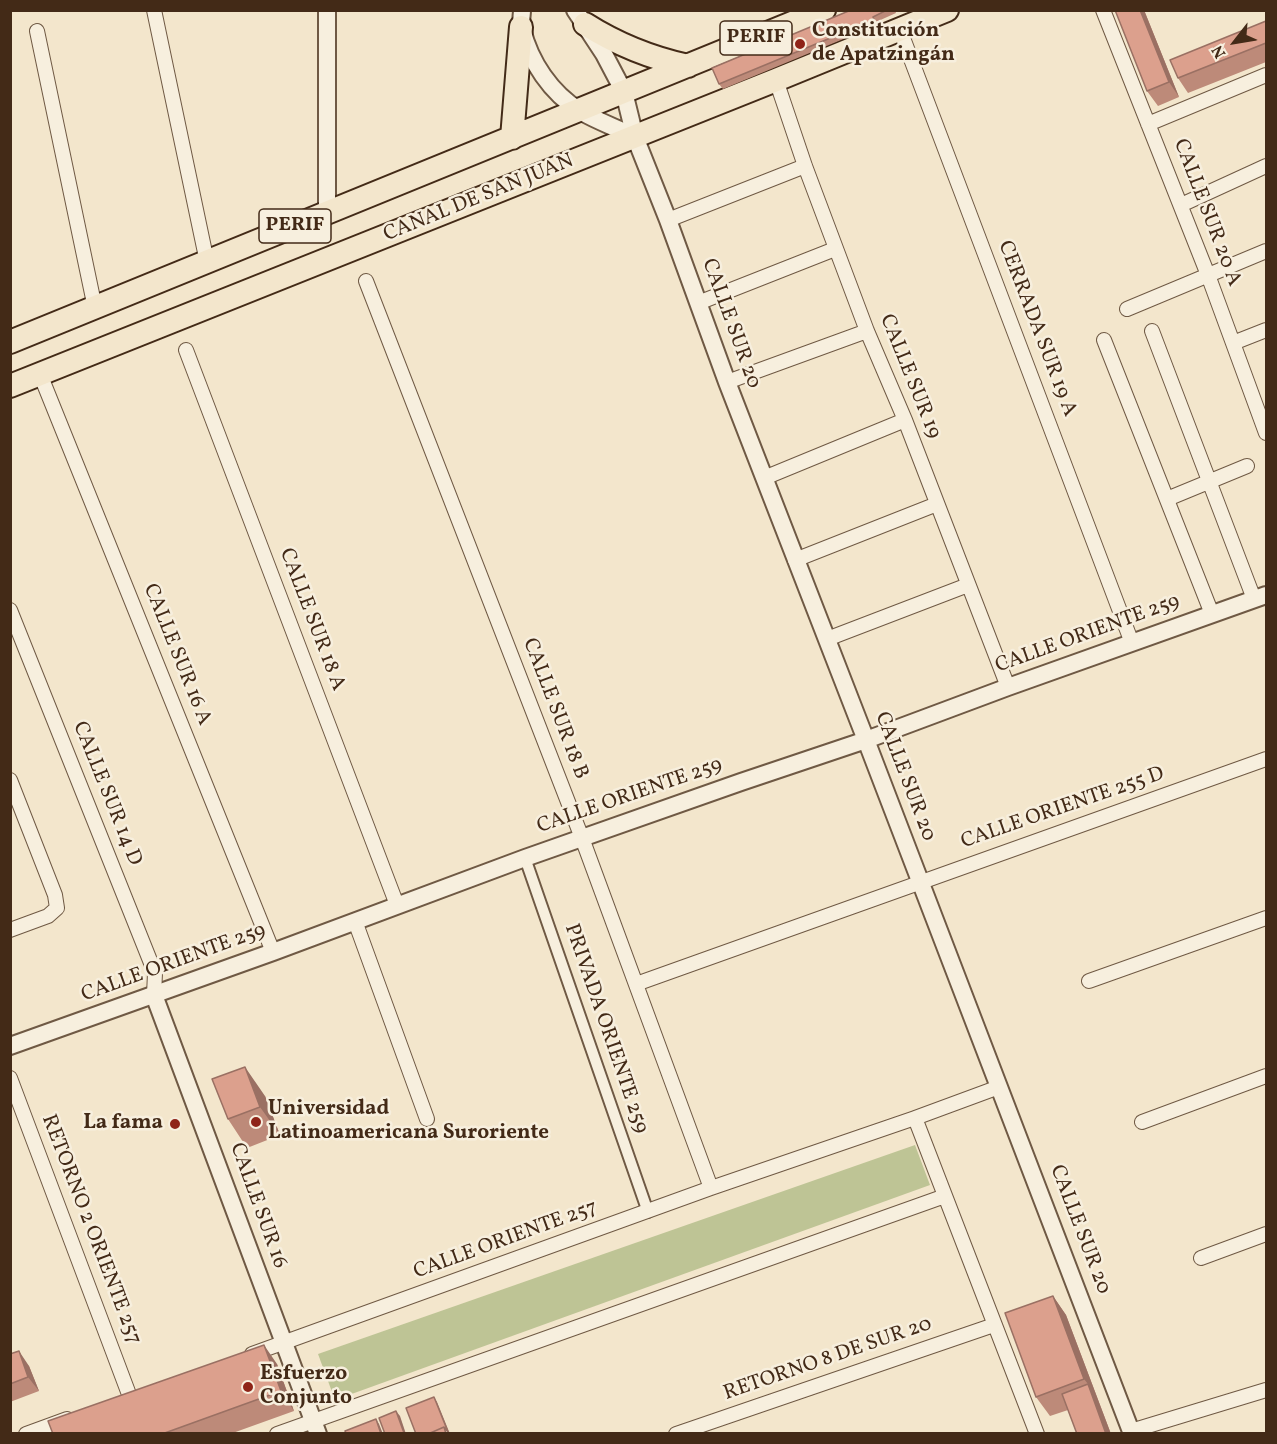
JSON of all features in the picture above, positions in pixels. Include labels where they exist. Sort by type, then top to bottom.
[{"type":"main road","name":"PERIF","points":[[10,342],[824,10]]},
{"type":"main road","name":"CANAL DE SAN JUAN","points":[[10,386],[947,10]]},
{"type":"main road","points":[[512,138],[525,16]]},
{"type":"main road","points":[[580,17],[604,36],[645,55],[688,66]]},
{"type":"street","points":[[154,10],[207,262]]},
{"type":"street","points":[[327,10],[327,212]]},
{"type":"street","name":"CALLE SUR 20 A","points":[[1103,10],[1233,343],[1263,412],[1266,433]]},
{"type":"street","points":[[525,16],[532,58],[544,78],[561,96],[579,110],[634,137]]},
{"type":"street","name":"CALLE SUR 20","points":[[580,17],[604,54],[624,92],[634,137],[668,220],[795,560],[1132,1432]]},
{"type":"street","name":"CERRADA SUR 19 A","points":[[900,30],[1132,643]]},
{"type":"street","points":[[37,31],[95,308]]},
{"type":"street","points":[[1148,124],[1266,75]]},
{"type":"street","name":"CALLE SUR 19","points":[[776,80],[805,166],[867,331],[905,420],[1008,687]]},
{"type":"street","points":[[668,220],[805,166]]},
{"type":"street","points":[[1181,205],[1266,166]]},
{"type":"street","points":[[698,303],[836,249]]},
{"type":"street","points":[[1127,309],[1266,250]]},
{"type":"street","name":"CALLE SUR 18 B","points":[[366,281],[582,838],[711,1188]]},
{"type":"street","points":[[1233,343],[1266,330]]},
{"type":"street","points":[[727,382],[867,331]]},
{"type":"street","points":[[1152,331],[1209,482],[1260,597]]},
{"type":"street","points":[[1104,340],[1212,614]]},
{"type":"street","name":"CALLE SUR 18 A","points":[[186,350],[397,905]]},
{"type":"street","name":"CALLE SUR 16 A","points":[[40,374],[273,952]]},
{"type":"street","points":[[764,477],[905,420]]},
{"type":"street","points":[[1167,499],[1246,466]]},
{"type":"street","points":[[795,560],[938,504]]},
{"type":"street","points":[[827,639],[968,585]]},
{"type":"street","name":"CALLE ORIENTE 259","points":[[10,1046],[273,952],[525,858],[866,740],[1260,597]]},
{"type":"street","name":"CALLE SUR 14 D","points":[[10,610],[155,973],[154,995]]},
{"type":"street","name":"CALLE ORIENTE 255 D","points":[[636,984],[1266,759]]},
{"type":"street","points":[[10,780],[55,895],[57,908],[48,916],[10,930]]},
{"type":"street","name":"PRIVADA ORIENTE 259","points":[[525,858],[648,1212]]},
{"type":"street","points":[[1089,981],[1266,918]]},
{"type":"street","points":[[355,921],[427,1119]]},
{"type":"street","name":"CALLE SUR 16","points":[[154,995],[315,1427]]},
{"type":"street","points":[[1142,1122],[1266,1076]]},
{"type":"street","name":"RETORNO 2 ORIENTE 257","points":[[10,1078],[130,1397]]},
{"type":"street","name":"CALLE ORIENTE 257","points":[[240,1359],[711,1188],[999,1087]]},
{"type":"street","points":[[915,1118],[1037,1434]]},
{"type":"street","points":[[277,1434],[315,1427],[945,1196]]},
{"type":"street","points":[[1201,1258],[1266,1234]]},
{"type":"street","name":"RETORNO 8 DE SUR 20","points":[[676,1434],[994,1325]]},
{"type":"street","points":[[1132,1432],[1266,1390]]},
{"type":"street","points":[[26,1434],[78,1415]]},
{"type":"green space","points":[[915,1145],[930,1185],[335,1400],[318,1354]]},
{"type":"building","points":[[851,10],[887,10],[873,17],[874,20],[719,84],[712,68]]},
{"type":"building","points":[[1115,10],[1140,10],[1169,82],[1147,91]]},
{"type":"building","points":[[1266,21],[1266,43],[1178,78],[1170,60]]},
{"type":"building","points":[[245,1067],[260,1107],[228,1119],[212,1079]]},
{"type":"building","points":[[1053,1296],[1084,1379],[1036,1397],[1005,1313]]},
{"type":"building","points":[[264,1345],[281,1391],[162,1434],[53,1434],[48,1421]]},
{"type":"building","points":[[19,1351],[28,1377],[10,1384],[10,1354]]},
{"type":"building","points":[[1088,1384],[1106,1434],[1077,1434],[1062,1394]]},
{"type":"building","points":[[434,1397],[448,1432],[444,1427],[428,1434],[416,1434],[406,1408]]},
{"type":"building","points":[[396,1411],[404,1433],[385,1434],[379,1418]]},
{"type":"building","points":[[376,1419],[381,1434],[346,1434],[345,1431]]},
{"type":"building","points":[[444,1427],[446,1434],[428,1434]]},
{"type":"place","name":"Constitución de Apatzingán","points":[[800,44]]},
{"type":"place","name":"Universidad Latinoamericana Suroriente","points":[[256,1122]]},
{"type":"place","name":"La fama","points":[[175,1124]]},
{"type":"place","name":"Esfuerzo Conjunto","points":[[248,1387]]}]
